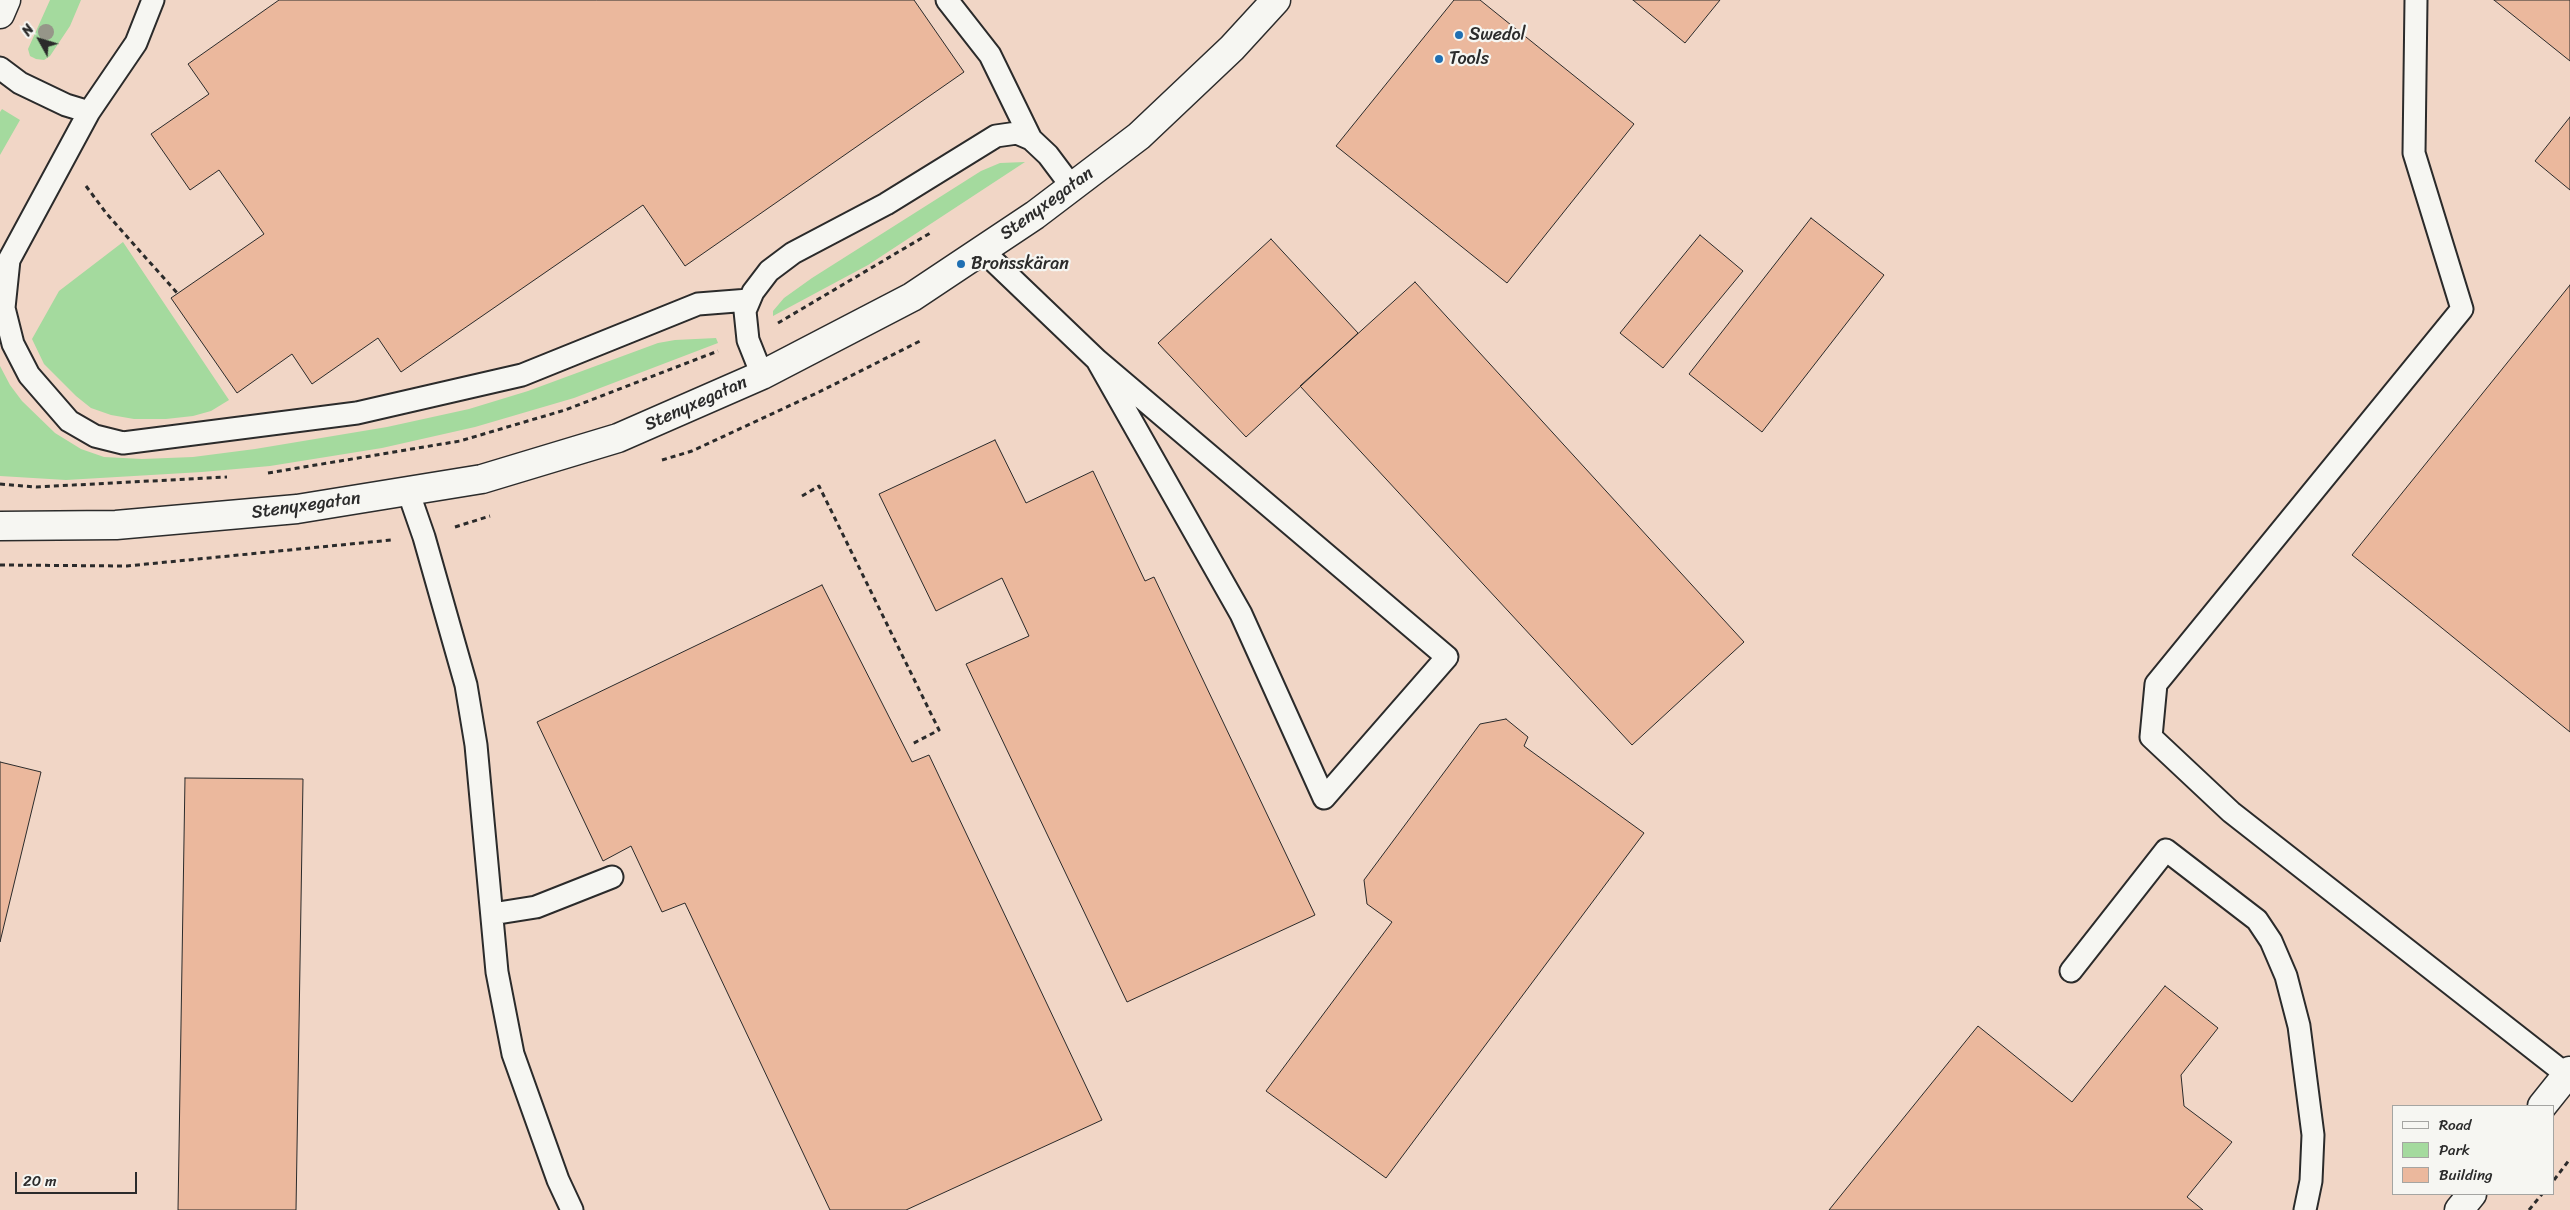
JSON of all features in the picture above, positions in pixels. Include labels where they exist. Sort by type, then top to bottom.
[{"type":"street","points":[[0,14],[6,0]]},
{"type":"street","name":"Stenyxegatan","points":[[0,526],[116,526],[297,510],[482,479],[618,438],[762,375],[912,297],[1072,187],[1139,136],[1232,48],[1276,0]]},
{"type":"street","points":[[2543,1105],[2568,1073]]},
{"type":"street","points":[[2459,1210],[2471,1195]]},
{"type":"lane","points":[[153,0],[136,43],[89,112],[9,260],[4,308],[13,344],[29,375],[47,397],[69,421],[94,436],[123,442],[376,409],[522,375],[698,304],[749,300]]},
{"type":"lane","points":[[947,0],[990,55],[1031,139]]},
{"type":"lane","points":[[2416,0],[2414,154],[2462,309],[2156,684],[2151,736],[2231,812],[2568,1073]]},
{"type":"lane","points":[[0,68],[20,82],[66,106],[89,112]]},
{"type":"lane","points":[[762,375],[748,340],[745,312],[749,300],[770,272],[793,253],[886,204],[996,136],[1017,133],[1031,139],[1048,155],[1072,187]]},
{"type":"lane","points":[[982,250],[1097,360],[1447,657],[1324,798],[1241,614],[1097,360]]},
{"type":"lane","points":[[408,491],[424,537],[466,685],[476,745],[497,972],[514,1054],[558,1180],[572,1210]]},
{"type":"lane","points":[[2071,971],[2166,850],[2257,920],[2271,941],[2286,976],[2299,1026],[2312,1135],[2311,1181],[2305,1210]]},
{"type":"lane","points":[[492,914],[536,907],[612,877]]},
{"type":"path","points":[[64,158],[106,213],[178,294]]},
{"type":"path","points":[[802,496],[819,486],[939,730],[912,744]]},
{"type":"path","points":[[2555,1179],[2570,1159]]},
{"type":"path","points":[[2529,1210],[2541,1195]]},
{"type":"shaded area","points":[[0,0],[2570,0],[2570,1210],[0,1210]]},
{"type":"green space","points":[[50,0],[81,0],[70,26],[50,56],[44,60],[36,59],[30,56],[28,49]]},
{"type":"green space","points":[[2,109],[20,120],[0,155],[0,112]]},
{"type":"green space","points":[[1025,162],[868,265],[773,316],[773,311],[784,298],[812,278],[981,171],[1000,163]]},
{"type":"green space","points":[[123,242],[229,400],[211,411],[193,416],[166,419],[134,419],[111,415],[91,408],[44,364],[32,339],[59,291]]},
{"type":"green space","points":[[716,338],[718,343],[574,398],[475,427],[382,448],[270,466],[202,472],[66,480],[0,476],[0,366],[10,385],[22,401],[55,433],[81,449],[104,457],[142,459],[193,457],[255,449],[387,427],[469,409],[528,391],[658,343],[675,340]]},
{"type":"building","points":[[279,0],[914,0],[964,72],[685,266],[643,205],[401,372],[378,338],[312,384],[292,354],[237,393],[171,298],[264,234],[219,170],[190,190],[151,134],[209,94],[188,64]]},
{"type":"building","points":[[1454,0],[1480,0],[1634,124],[1507,283],[1336,146]]},
{"type":"building","points":[[1633,0],[1720,0],[1685,43]]},
{"type":"building","points":[[2494,0],[2570,0],[2570,61]]},
{"type":"building","points":[[2570,117],[2570,190],[2535,161]]},
{"type":"building","points":[[1811,218],[1884,275],[1762,432],[1689,374]]},
{"type":"building","points":[[1700,235],[1743,271],[1663,368],[1620,333]]},
{"type":"building","points":[[1271,239],[1358,333],[1246,437],[1158,343]]},
{"type":"building","points":[[1415,282],[1744,642],[1632,745],[1300,386]]},
{"type":"building","points":[[2570,285],[2570,732],[2352,555]]},
{"type":"building","points":[[995,440],[1026,503],[1093,471],[1145,581],[1154,577],[1315,915],[1127,1002],[966,664],[1029,636],[1002,578],[936,611],[879,494]]},
{"type":"building","points":[[822,585],[912,762],[929,755],[1102,1120],[906,1210],[830,1210],[685,903],[662,912],[631,846],[603,861],[537,722]]},
{"type":"building","points":[[1506,719],[1528,737],[1524,746],[1644,833],[1386,1178],[1266,1091],[1392,922],[1367,904],[1364,880],[1480,724]]},
{"type":"building","points":[[0,762],[41,772],[0,942]]},
{"type":"building","points":[[185,778],[303,779],[296,1210],[178,1210]]},
{"type":"building","points":[[2165,986],[2218,1028],[2181,1075],[2184,1106],[2232,1142],[2187,1197],[2203,1210],[1829,1210],[1978,1026],[2072,1102]]},
{"type":"place","name":"Swedol","points":[[1459,35]]},
{"type":"place","name":"Tools","points":[[1439,59]]},
{"type":"place","name":"Bronsskäran","points":[[961,264]]}]
